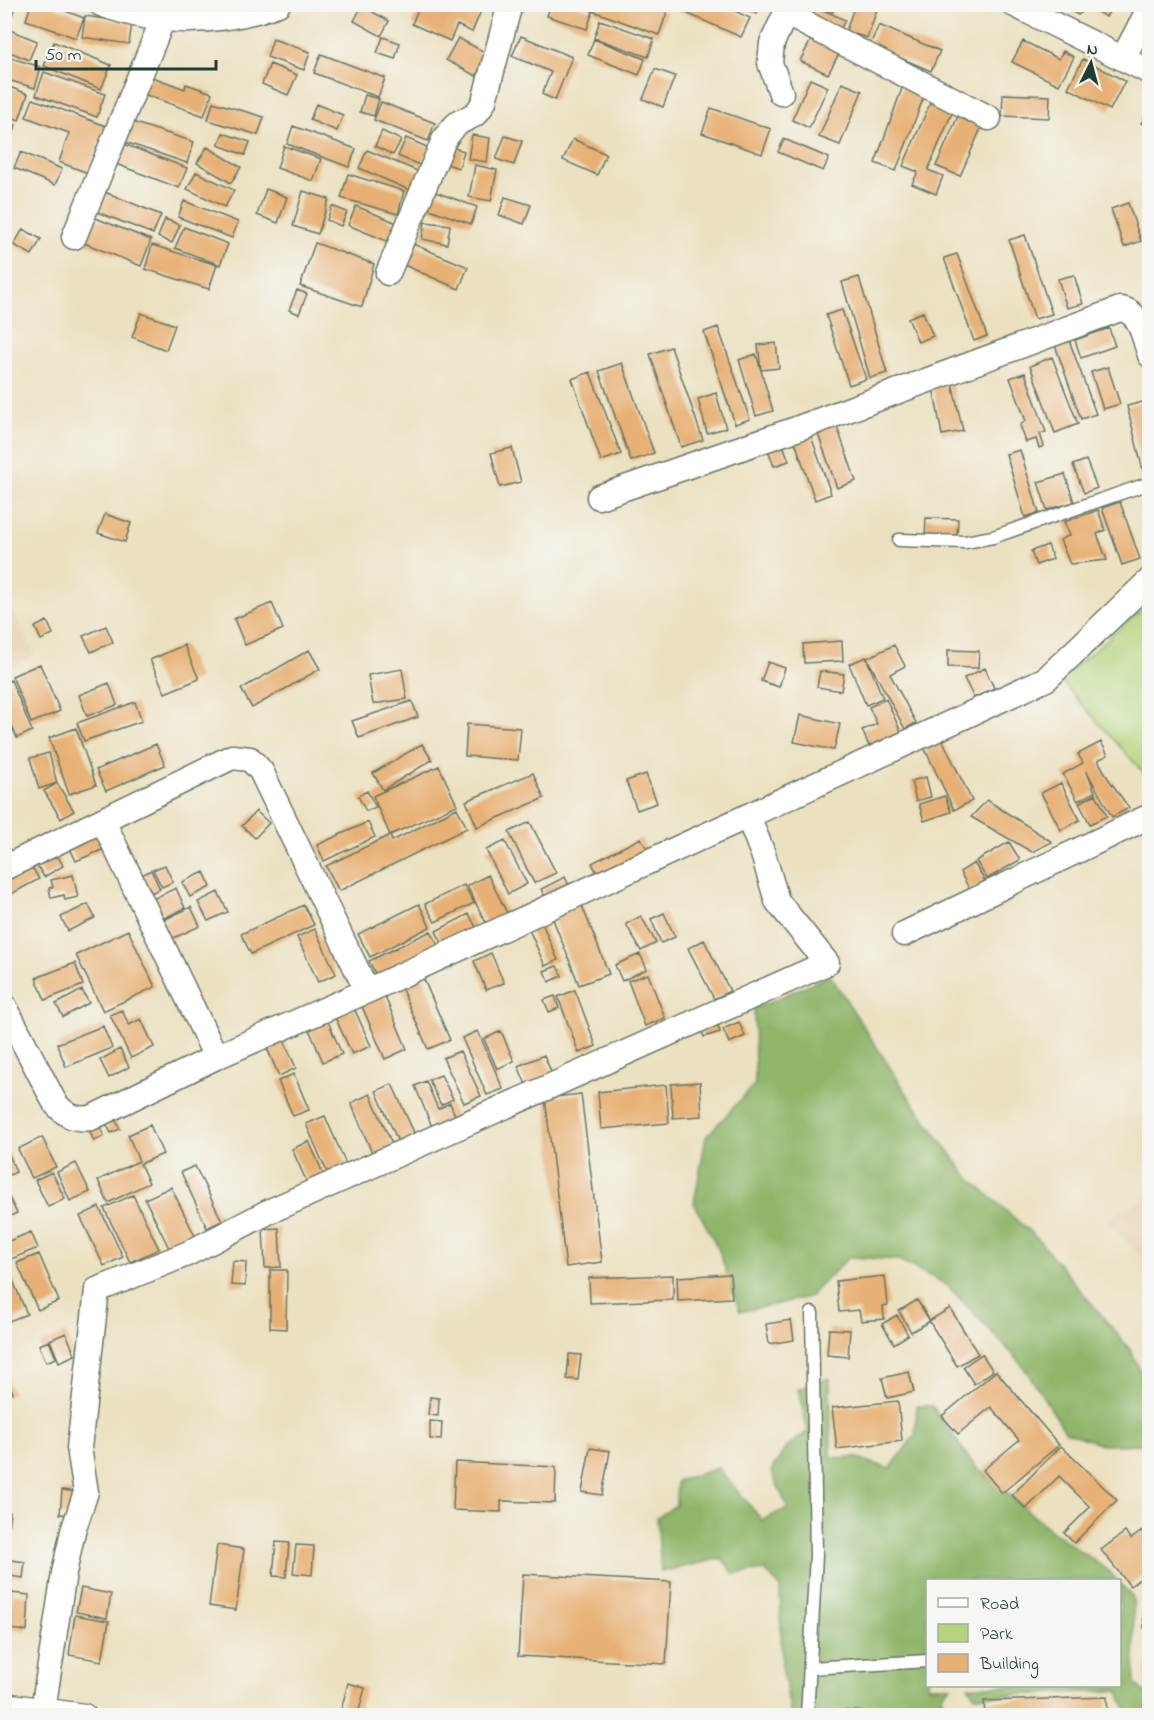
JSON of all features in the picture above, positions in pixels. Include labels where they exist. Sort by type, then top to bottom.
[{"type":"street","points":[[101,4],[118,11],[164,19],[213,21],[252,14],[278,4]]},
{"type":"street","points":[[388,273],[444,140],[458,122],[469,119],[479,111],[484,100],[510,4]]},
{"type":"street","points":[[1013,4],[1149,72]]},
{"type":"street","points":[[1123,58],[1149,7]]},
{"type":"street","points":[[780,93],[770,63],[772,43],[787,9],[989,118]]},
{"type":"street","points":[[74,237],[164,19]]},
{"type":"street","points":[[599,497],[796,429],[1120,309],[1128,309],[1135,315],[1149,355]]},
{"type":"street","points":[[4,1005],[55,1103],[62,1112],[71,1118],[92,1118],[216,1057],[368,991],[1046,679],[1149,580]]},
{"type":"street","points":[[4,868],[232,757],[250,759],[261,771],[368,991]]},
{"type":"street","points":[[43,1710],[64,1573],[73,1531],[86,1492],[79,1448],[97,1290],[187,1254],[268,1212],[827,963],[777,902],[763,854],[748,816]]},
{"type":"street","points":[[904,934],[1149,816]]},
{"type":"street","points":[[103,821],[216,1057]]},
{"type":"street","points":[[4,1705],[84,1716]]},
{"type":"lane","points":[[899,540],[965,542],[993,537],[1149,483]]},
{"type":"lane","points":[[807,1716],[816,1555],[812,1313]]},
{"type":"lane","points":[[810,1668],[926,1661]]},
{"type":"shaded area","points":[[5,594],[35,655],[4,670]]},
{"type":"shaded area","points":[[1149,1195],[1149,1264],[1105,1220]]},
{"type":"green space","points":[[1149,603],[1149,779],[1060,680]]},
{"type":"green space","points":[[830,975],[911,1100],[968,1177],[1037,1238],[1132,1352],[1149,1391],[1149,1444],[1104,1445],[1066,1432],[1021,1363],[947,1285],[899,1260],[849,1257],[809,1297],[740,1312],[718,1248],[694,1203],[706,1137],[755,1084],[754,1009]]},
{"type":"green space","points":[[830,1378],[831,1458],[855,1457],[890,1469],[915,1435],[917,1406],[932,1406],[974,1465],[1049,1529],[1106,1569],[1116,1579],[926,1579],[926,1687],[950,1687],[941,1695],[946,1715],[910,1715],[906,1706],[791,1715],[782,1666],[780,1587],[765,1570],[734,1574],[722,1558],[661,1572],[657,1518],[676,1505],[677,1481],[718,1468],[762,1520],[788,1508],[771,1471],[785,1449],[808,1431],[798,1389]]},
{"type":"green space","points":[[1121,1584],[1133,1598],[1135,1683],[1149,1697],[1149,1715],[1129,1715],[1118,1691],[975,1696],[969,1687],[1121,1687]]},
{"type":"building","points":[[4,4],[16,4],[12,15],[4,12]]},
{"type":"building","points":[[31,4],[47,4],[84,18],[76,38],[26,20]]},
{"type":"building","points":[[420,4],[484,4],[472,32],[457,25],[450,41],[412,24]]},
{"type":"building","points":[[551,4],[573,4],[593,11],[587,29],[547,16]]},
{"type":"building","points":[[596,4],[647,4],[667,12],[659,35],[593,11]]},
{"type":"building","points":[[682,4],[720,4],[750,18],[741,37],[679,10]]},
{"type":"building","points":[[734,4],[761,4],[757,14]]},
{"type":"building","points":[[797,4],[836,4],[833,12],[816,5],[812,15],[796,8]]},
{"type":"building","points":[[855,4],[879,4],[867,38],[846,31]]},
{"type":"building","points":[[1060,4],[1114,4],[1106,17],[1089,7],[1078,15]]},
{"type":"building","points":[[362,6],[389,21],[381,36],[354,21]]},
{"type":"building","points":[[817,7],[845,20],[840,30],[812,17]]},
{"type":"building","points":[[85,16],[132,23],[129,44],[82,37]]},
{"type":"building","points":[[600,20],[654,39],[648,57],[594,38]]},
{"type":"building","points":[[879,25],[940,51],[931,71],[870,45]]},
{"type":"building","points":[[5,28],[37,41],[29,60],[5,50]]},
{"type":"building","points":[[521,36],[572,57],[555,100],[542,94],[551,72],[512,56]]},
{"type":"building","points":[[813,36],[841,50],[828,74],[800,61]]},
{"type":"building","points":[[383,37],[400,43],[395,59],[377,53]]},
{"type":"building","points":[[458,38],[488,54],[476,76],[446,60]]},
{"type":"building","points":[[273,39],[310,52],[304,70],[267,57]]},
{"type":"building","points":[[594,39],[645,59],[639,75],[588,55]]},
{"type":"building","points":[[1023,41],[1059,59],[1063,51],[1074,57],[1059,85],[1012,62]]},
{"type":"building","points":[[54,42],[111,65],[101,89],[44,66]]},
{"type":"building","points":[[321,54],[385,78],[378,97],[314,73]]},
{"type":"building","points":[[4,56],[41,67],[35,88],[4,79]]},
{"type":"building","points":[[1083,59],[1125,81],[1110,110],[1068,88]]},
{"type":"building","points":[[270,64],[297,75],[288,95],[262,84]]},
{"type":"building","points":[[655,69],[675,76],[663,107],[643,99]]},
{"type":"building","points":[[44,72],[105,94],[97,117],[36,95]]},
{"type":"building","points":[[144,74],[185,89],[186,84],[212,93],[204,116],[138,92]]},
{"type":"building","points":[[810,79],[828,87],[809,128],[792,120]]},
{"type":"building","points":[[905,80],[927,88],[896,171],[875,163]]},
{"type":"building","points":[[842,83],[862,91],[840,145],[819,137]]},
{"type":"building","points":[[7,86],[28,94],[19,120],[4,114],[4,94]]},
{"type":"building","points":[[934,94],[956,103],[928,170],[943,176],[936,194],[912,184],[918,172],[903,166]]},
{"type":"building","points":[[1003,94],[1050,96],[1049,118],[1002,116]]},
{"type":"building","points":[[365,95],[379,99],[374,116],[360,112]]},
{"type":"building","points":[[33,99],[106,126],[88,173],[59,162],[69,133],[26,117]]},
{"type":"building","points":[[213,102],[264,117],[258,135],[208,120]]},
{"type":"building","points":[[381,102],[435,123],[428,141],[374,120]]},
{"type":"building","points":[[316,104],[343,115],[337,131],[310,120]]},
{"type":"building","points":[[962,107],[986,117],[960,176],[936,166]]},
{"type":"building","points":[[711,108],[771,129],[762,154],[702,133]]},
{"type":"building","points":[[1150,109],[1150,129],[1141,123]]},
{"type":"building","points":[[4,121],[16,125],[5,156],[4,156]]},
{"type":"building","points":[[129,121],[194,142],[187,163],[122,141]]},
{"type":"building","points":[[293,126],[356,149],[349,167],[287,144]]},
{"type":"building","points":[[382,131],[401,140],[393,155],[375,146]]},
{"type":"building","points":[[223,133],[250,142],[245,155],[218,145]]},
{"type":"building","points":[[472,135],[490,138],[487,162],[468,159]]},
{"type":"building","points":[[505,136],[522,141],[514,165],[496,159]]},
{"type":"building","points":[[406,138],[429,148],[422,166],[398,156]]},
{"type":"building","points":[[573,139],[606,154],[597,175],[563,160]]},
{"type":"building","points":[[784,139],[829,158],[823,171],[778,152]]},
{"type":"building","points":[[116,141],[187,168],[179,188],[108,161]]},
{"type":"building","points":[[446,145],[464,151],[459,168],[441,162]]},
{"type":"building","points":[[284,146],[321,159],[313,181],[277,168]]},
{"type":"building","points":[[207,147],[241,167],[231,183],[197,163]]},
{"type":"building","points":[[367,150],[422,173],[414,192],[359,168]]},
{"type":"building","points":[[21,152],[62,169],[55,185],[14,168]]},
{"type":"building","points":[[475,165],[497,170],[491,201],[469,197]]},
{"type":"building","points":[[196,172],[234,190],[225,207],[187,189]]},
{"type":"building","points":[[348,174],[404,191],[398,214],[341,198]]},
{"type":"building","points":[[95,188],[161,215],[153,234],[87,208]]},
{"type":"building","points":[[266,189],[287,197],[278,223],[257,215]]},
{"type":"building","points":[[427,189],[477,207],[471,224],[421,206]]},
{"type":"building","points":[[303,191],[329,199],[318,234],[293,226]]},
{"type":"building","points":[[505,197],[531,205],[524,224],[499,215]]},
{"type":"building","points":[[184,201],[238,222],[232,238],[178,217]]},
{"type":"building","points":[[1128,203],[1141,241],[1124,247],[1111,209]]},
{"type":"building","points":[[332,206],[347,212],[341,226],[327,220]]},
{"type":"building","points":[[356,206],[397,223],[389,242],[348,225]]},
{"type":"building","points":[[88,215],[151,240],[141,266],[77,240]]},
{"type":"building","points":[[165,219],[180,225],[172,243],[158,237]]},
{"type":"building","points":[[425,222],[450,225],[447,244],[422,239]]},
{"type":"building","points":[[184,227],[228,244],[220,265],[175,248]]},
{"type":"building","points":[[23,229],[41,239],[32,255],[14,245]]},
{"type":"building","points":[[1025,235],[1052,314],[1035,319],[1009,240]]},
{"type":"building","points":[[315,243],[374,264],[362,307],[300,286]]},
{"type":"building","points":[[413,244],[468,267],[459,289],[404,265]]},
{"type":"building","points":[[152,245],[217,265],[209,289],[145,269]]},
{"type":"building","points":[[957,254],[987,336],[974,341],[944,258]]},
{"type":"building","points":[[1074,275],[1083,304],[1067,308],[1058,279]]},
{"type":"building","points":[[859,277],[887,373],[870,378],[842,282]]},
{"type":"building","points":[[1150,288],[1150,309],[1149,309],[1144,290]]},
{"type":"building","points":[[297,290],[307,294],[299,314],[289,310]]},
{"type":"building","points":[[842,310],[866,379],[849,385],[826,315]]},
{"type":"building","points":[[923,312],[933,336],[918,342],[908,318]]},
{"type":"building","points":[[141,313],[175,325],[166,350],[132,337]]},
{"type":"building","points":[[718,327],[750,419],[735,424],[704,332]]},
{"type":"building","points":[[1109,328],[1115,346],[1081,358],[1075,340]]},
{"type":"building","points":[[1069,340],[1096,414],[1081,419],[1055,345]]},
{"type":"building","points":[[776,343],[779,368],[761,370],[758,345]]},
{"type":"building","points":[[671,347],[703,440],[681,447],[650,354]]},
{"type":"building","points":[[756,354],[773,411],[756,416],[739,360]]},
{"type":"building","points":[[1052,357],[1078,424],[1055,433],[1030,366]]},
{"type":"building","points":[[622,363],[654,453],[631,461],[599,371]]},
{"type":"building","points":[[1108,367],[1120,404],[1103,409],[1091,372]]},
{"type":"building","points":[[590,372],[621,454],[601,461],[572,379]]},
{"type":"building","points":[[1025,373],[1046,432],[1040,434],[1044,446],[1039,448],[1036,439],[1026,442],[1020,425],[1026,421],[1010,378]]},
{"type":"building","points":[[952,383],[963,431],[942,435],[933,387]]},
{"type":"building","points":[[716,393],[726,428],[707,433],[698,399]]},
{"type":"building","points":[[1150,400],[1150,474],[1144,475],[1127,406]]},
{"type":"building","points":[[835,421],[856,481],[837,488],[816,428]]},
{"type":"building","points":[[809,430],[831,494],[815,500],[793,436]]},
{"type":"building","points":[[782,442],[789,461],[774,466],[767,447]]},
{"type":"building","points":[[512,448],[521,482],[500,487],[491,453]]},
{"type":"building","points":[[1020,450],[1039,513],[1025,517],[1006,454]]},
{"type":"building","points":[[1086,460],[1097,488],[1084,493],[1073,465]]},
{"type":"building","points":[[1065,474],[1074,502],[1047,510],[1038,482]]},
{"type":"building","points":[[1120,502],[1140,559],[1122,565],[1102,508]]},
{"type":"building","points":[[1098,510],[1105,530],[1097,534],[1107,560],[1070,564],[1060,540],[1070,535],[1064,522]]},
{"type":"building","points":[[105,514],[131,523],[125,542],[98,533]]},
{"type":"building","points":[[926,518],[958,519],[957,536],[925,535]]},
{"type":"building","points":[[1048,545],[1053,559],[1036,565],[1031,551]]},
{"type":"building","points":[[272,603],[283,629],[245,645],[234,619]]},
{"type":"building","points":[[47,621],[53,634],[41,640],[35,627]]},
{"type":"building","points":[[106,626],[113,642],[91,652],[83,636]]},
{"type":"building","points":[[842,641],[843,661],[804,663],[803,644]]},
{"type":"building","points":[[184,645],[199,679],[165,693],[150,660]]},
{"type":"building","points":[[894,645],[905,666],[890,674],[916,723],[905,729],[867,658]]},
{"type":"building","points":[[309,650],[320,669],[252,708],[241,689]]},
{"type":"building","points":[[948,650],[979,651],[978,668],[948,667]]},
{"type":"building","points":[[866,657],[883,698],[866,705],[849,664]]},
{"type":"building","points":[[768,662],[785,668],[779,687],[761,681]]},
{"type":"building","points":[[40,664],[60,711],[31,723],[12,676]]},
{"type":"building","points":[[985,668],[994,688],[974,698],[964,678]]},
{"type":"building","points":[[402,669],[407,699],[373,704],[368,675]]},
{"type":"building","points":[[820,671],[844,674],[841,691],[817,687]]},
{"type":"building","points":[[11,680],[32,731],[17,738],[4,708],[4,683]]},
{"type":"building","points":[[109,683],[117,705],[87,716],[79,695]]},
{"type":"building","points":[[886,699],[901,732],[869,746],[862,730],[877,724],[869,707]]},
{"type":"building","points":[[412,701],[418,717],[359,738],[352,721]]},
{"type":"building","points":[[135,702],[142,721],[84,741],[77,723]]},
{"type":"building","points":[[800,715],[840,724],[834,750],[794,742]]},
{"type":"building","points":[[467,724],[521,728],[518,760],[465,756]]},
{"type":"building","points":[[76,728],[96,785],[69,794],[49,738]]},
{"type":"building","points":[[941,737],[972,801],[954,810],[923,745]]},
{"type":"building","points":[[1101,742],[1108,755],[1098,760],[1129,808],[1112,817],[1086,770],[1095,792],[1078,801],[1063,774],[1083,763],[1078,754]]},
{"type":"building","points":[[156,744],[165,765],[106,791],[96,770]]},
{"type":"building","points":[[422,744],[432,760],[383,790],[373,773]]},
{"type":"building","points":[[49,753],[57,783],[39,789],[30,758]]},
{"type":"building","points":[[439,766],[457,805],[390,835],[373,796]]},
{"type":"building","points":[[533,773],[544,798],[477,827],[466,801]]},
{"type":"building","points":[[646,774],[657,803],[637,810],[626,781]]},
{"type":"building","points":[[926,777],[931,797],[916,801],[911,781]]},
{"type":"building","points":[[57,783],[74,811],[61,819],[44,791]]},
{"type":"building","points":[[1061,783],[1080,820],[1061,830],[1041,793]]},
{"type":"building","points":[[367,791],[376,807],[366,811],[358,796]]},
{"type":"building","points":[[1096,794],[1107,816],[1090,824],[1079,803]]},
{"type":"building","points":[[945,796],[951,812],[924,821],[919,804]]},
{"type":"building","points":[[987,800],[1052,842],[1032,852],[971,817]]},
{"type":"building","points":[[457,808],[467,828],[339,891],[326,866],[390,835],[392,841]]},
{"type":"building","points":[[256,811],[269,823],[255,838],[242,826]]},
{"type":"building","points":[[368,822],[375,837],[324,861],[317,845]]},
{"type":"building","points":[[530,822],[556,873],[534,883],[509,832]]},
{"type":"building","points":[[95,831],[104,849],[76,861],[68,844]]},
{"type":"building","points":[[641,838],[650,855],[600,879],[592,863]]},
{"type":"building","points":[[505,841],[527,884],[508,894],[486,850]]},
{"type":"building","points":[[1009,842],[1020,860],[987,879],[976,861]]},
{"type":"building","points":[[54,849],[63,866],[44,877],[34,860]]},
{"type":"building","points":[[29,862],[39,879],[4,898],[4,875]]},
{"type":"building","points":[[974,863],[985,881],[970,890],[960,872]]},
{"type":"building","points":[[165,865],[173,882],[162,887],[153,870]]},
{"type":"building","points":[[151,870],[160,889],[142,897],[134,879]]},
{"type":"building","points":[[204,872],[211,887],[190,897],[182,882]]},
{"type":"building","points":[[73,875],[78,897],[65,900],[64,895],[51,898],[49,888],[53,887],[51,880]]},
{"type":"building","points":[[488,875],[509,917],[488,927],[467,886]]},
{"type":"building","points":[[565,877],[573,894],[550,906],[541,889]]},
{"type":"building","points":[[464,885],[474,903],[435,922],[425,904]]},
{"type":"building","points":[[176,888],[185,908],[156,922],[146,902]]},
{"type":"building","points":[[218,892],[228,912],[208,921],[198,902]]},
{"type":"building","points":[[581,903],[609,974],[579,985],[551,914]]},
{"type":"building","points":[[88,904],[95,918],[68,931],[61,917]]},
{"type":"building","points":[[419,904],[430,927],[370,957],[358,934]]},
{"type":"building","points":[[304,905],[314,925],[251,954],[241,934]]},
{"type":"building","points":[[191,907],[200,926],[163,943],[155,924]]},
{"type":"building","points":[[664,913],[675,937],[661,943],[651,919]]},
{"type":"building","points":[[469,914],[478,931],[444,947],[436,931]]},
{"type":"building","points":[[641,916],[656,943],[641,951],[626,924]]},
{"type":"building","points":[[541,921],[558,960],[545,966],[528,927]]},
{"type":"building","points":[[315,929],[336,974],[318,982],[297,937]]},
{"type":"building","points":[[128,930],[155,987],[103,1011],[76,955]]},
{"type":"building","points":[[431,931],[442,954],[381,984],[369,961]]},
{"type":"building","points":[[704,940],[730,991],[714,999],[688,948]]},
{"type":"building","points":[[491,953],[504,983],[486,990],[474,961]]},
{"type":"building","points":[[640,954],[647,969],[622,981],[615,965]]},
{"type":"building","points":[[75,963],[83,985],[45,1000],[36,978]]},
{"type":"building","points":[[557,966],[562,976],[549,982],[544,971]]},
{"type":"building","points":[[648,974],[665,1018],[645,1026],[628,981]]},
{"type":"building","points":[[422,975],[450,1040],[428,1049],[400,985]]},
{"type":"building","points":[[82,990],[89,1003],[63,1017],[56,1004]]},
{"type":"building","points":[[575,990],[596,1046],[579,1053],[558,997]]},
{"type":"building","points":[[383,992],[407,1049],[385,1059],[360,1002]]},
{"type":"building","points":[[555,996],[559,1008],[549,1012],[544,1000]]},
{"type":"building","points":[[354,1008],[371,1046],[352,1054],[335,1017]]},
{"type":"building","points":[[122,1010],[129,1025],[141,1019],[154,1047],[131,1058],[110,1015]]},
{"type":"building","points":[[327,1019],[342,1054],[323,1062],[308,1027]]},
{"type":"building","points":[[739,1022],[745,1036],[729,1043],[723,1029]]},
{"type":"building","points":[[717,1023],[720,1032],[704,1037],[701,1028]]},
{"type":"building","points":[[103,1026],[112,1048],[66,1067],[57,1044]]},
{"type":"building","points":[[478,1031],[503,1089],[487,1095],[462,1038]]},
{"type":"building","points":[[501,1031],[514,1061],[497,1069],[484,1039]]},
{"type":"building","points":[[284,1040],[296,1068],[279,1076],[267,1048]]},
{"type":"building","points":[[120,1049],[129,1067],[109,1078],[100,1060]]},
{"type":"building","points":[[460,1051],[481,1096],[464,1103],[443,1058]]},
{"type":"building","points":[[544,1055],[553,1077],[528,1089],[518,1066]]},
{"type":"building","points":[[294,1074],[309,1110],[293,1116],[278,1081]]},
{"type":"building","points":[[441,1075],[453,1099],[441,1105],[429,1080]]},
{"type":"building","points":[[426,1081],[438,1109],[450,1103],[456,1118],[433,1129],[415,1086]]},
{"type":"building","points":[[700,1082],[702,1116],[673,1118],[671,1084]]},
{"type":"building","points":[[392,1084],[416,1137],[399,1144],[376,1091]]},
{"type":"building","points":[[666,1085],[669,1123],[601,1129],[598,1092]]},
{"type":"building","points":[[370,1094],[393,1146],[373,1155],[351,1103]]},
{"type":"building","points":[[581,1094],[602,1262],[566,1267],[545,1098]]},
{"type":"building","points":[[325,1116],[349,1171],[330,1179],[306,1124]]},
{"type":"building","points":[[115,1119],[120,1129],[111,1133],[106,1123]]},
{"type":"building","points":[[99,1125],[104,1136],[94,1141],[89,1130]]},
{"type":"building","points":[[150,1125],[163,1154],[140,1164],[149,1183],[108,1203],[98,1180],[139,1161],[128,1135]]},
{"type":"building","points":[[42,1137],[56,1167],[32,1178],[18,1149]]},
{"type":"building","points":[[309,1141],[326,1180],[309,1187],[292,1149]]},
{"type":"building","points":[[9,1154],[16,1172],[5,1177],[5,1155]]},
{"type":"building","points":[[76,1163],[90,1192],[70,1201],[57,1172]]},
{"type":"building","points":[[195,1166],[222,1221],[207,1228],[181,1172]]},
{"type":"building","points":[[52,1172],[65,1199],[48,1207],[35,1180]]},
{"type":"building","points":[[171,1187],[196,1238],[170,1250],[145,1199]]},
{"type":"building","points":[[4,1188],[17,1213],[4,1219]]},
{"type":"building","points":[[133,1195],[159,1249],[130,1262],[104,1208]]},
{"type":"building","points":[[99,1207],[123,1257],[104,1266],[80,1216]]},
{"type":"building","points":[[279,1228],[281,1267],[265,1268],[263,1229]]},
{"type":"building","points":[[31,1232],[38,1248],[4,1262],[4,1243]]},
{"type":"building","points":[[39,1254],[59,1301],[38,1310],[17,1263]]},
{"type":"building","points":[[233,1261],[246,1262],[245,1286],[231,1285]]},
{"type":"building","points":[[270,1270],[287,1270],[286,1329],[270,1328]]},
{"type":"building","points":[[730,1274],[732,1298],[678,1301],[677,1277]]},
{"type":"building","points":[[673,1275],[673,1300],[590,1303],[589,1278]]},
{"type":"building","points":[[11,1276],[27,1314],[4,1323],[4,1278]]},
{"type":"building","points":[[885,1276],[888,1305],[883,1306],[884,1319],[861,1321],[859,1310],[839,1312],[836,1281]]},
{"type":"building","points":[[917,1300],[930,1321],[911,1332],[899,1311]]},
{"type":"building","points":[[950,1308],[978,1354],[957,1366],[929,1321]]},
{"type":"building","points":[[897,1315],[908,1335],[894,1344],[882,1324]]},
{"type":"building","points":[[791,1320],[794,1340],[769,1344],[766,1324]]},
{"type":"building","points":[[829,1329],[850,1330],[848,1357],[827,1355]]},
{"type":"building","points":[[66,1333],[75,1355],[59,1362],[50,1340]]},
{"type":"building","points":[[49,1341],[56,1358],[46,1362],[39,1345]]},
{"type":"building","points":[[569,1354],[581,1355],[578,1380],[567,1379]]},
{"type":"building","points":[[982,1354],[993,1371],[974,1384],[963,1367]]},
{"type":"building","points":[[996,1371],[1059,1445],[1002,1493],[983,1470],[1019,1440],[991,1407],[958,1434],[942,1416]]},
{"type":"building","points":[[4,1372],[13,1393],[4,1396]]},
{"type":"building","points":[[909,1372],[914,1392],[887,1398],[882,1378]]},
{"type":"building","points":[[430,1397],[439,1398],[438,1416],[428,1415]]},
{"type":"building","points":[[898,1401],[902,1441],[837,1449],[832,1408]]},
{"type":"building","points":[[430,1421],[442,1422],[441,1440],[430,1439]]},
{"type":"building","points":[[1061,1446],[1117,1500],[1074,1543],[1064,1533],[1090,1507],[1059,1476],[1026,1509],[1012,1495]]},
{"type":"building","points":[[590,1448],[610,1451],[602,1495],[582,1492]]},
{"type":"building","points":[[455,1462],[556,1467],[555,1503],[501,1501],[501,1512],[453,1510]]},
{"type":"building","points":[[62,1490],[77,1492],[75,1516],[60,1514]]},
{"type":"building","points":[[4,1512],[10,1512],[6,1544],[4,1544]]},
{"type":"building","points":[[1146,1528],[1150,1532],[1150,1571],[1130,1586],[1101,1550],[1125,1532],[1131,1539]]},
{"type":"building","points":[[276,1542],[289,1543],[286,1577],[273,1576]]},
{"type":"building","points":[[217,1545],[244,1549],[236,1610],[209,1606]]},
{"type":"building","points":[[296,1545],[314,1546],[312,1575],[293,1573]]},
{"type":"building","points":[[4,1559],[25,1562],[23,1578],[4,1575]]},
{"type":"building","points":[[523,1574],[671,1582],[666,1664],[518,1656]]},
{"type":"building","points":[[81,1588],[111,1594],[107,1618],[76,1612]]},
{"type":"building","points":[[12,1593],[29,1595],[27,1631],[9,1629]]},
{"type":"building","points":[[1143,1605],[1150,1605],[1150,1627],[1144,1628]]},
{"type":"building","points":[[75,1615],[109,1621],[102,1661],[69,1655]]},
{"type":"building","points":[[1150,1664],[1150,1685],[1146,1685],[1146,1665]]},
{"type":"building","points":[[348,1683],[365,1688],[358,1714],[341,1710]]},
{"type":"building","points":[[1107,1697],[1108,1716],[985,1716],[984,1701]]},
{"type":"building","points":[[835,1710],[904,1714],[904,1716],[835,1716]]}]
